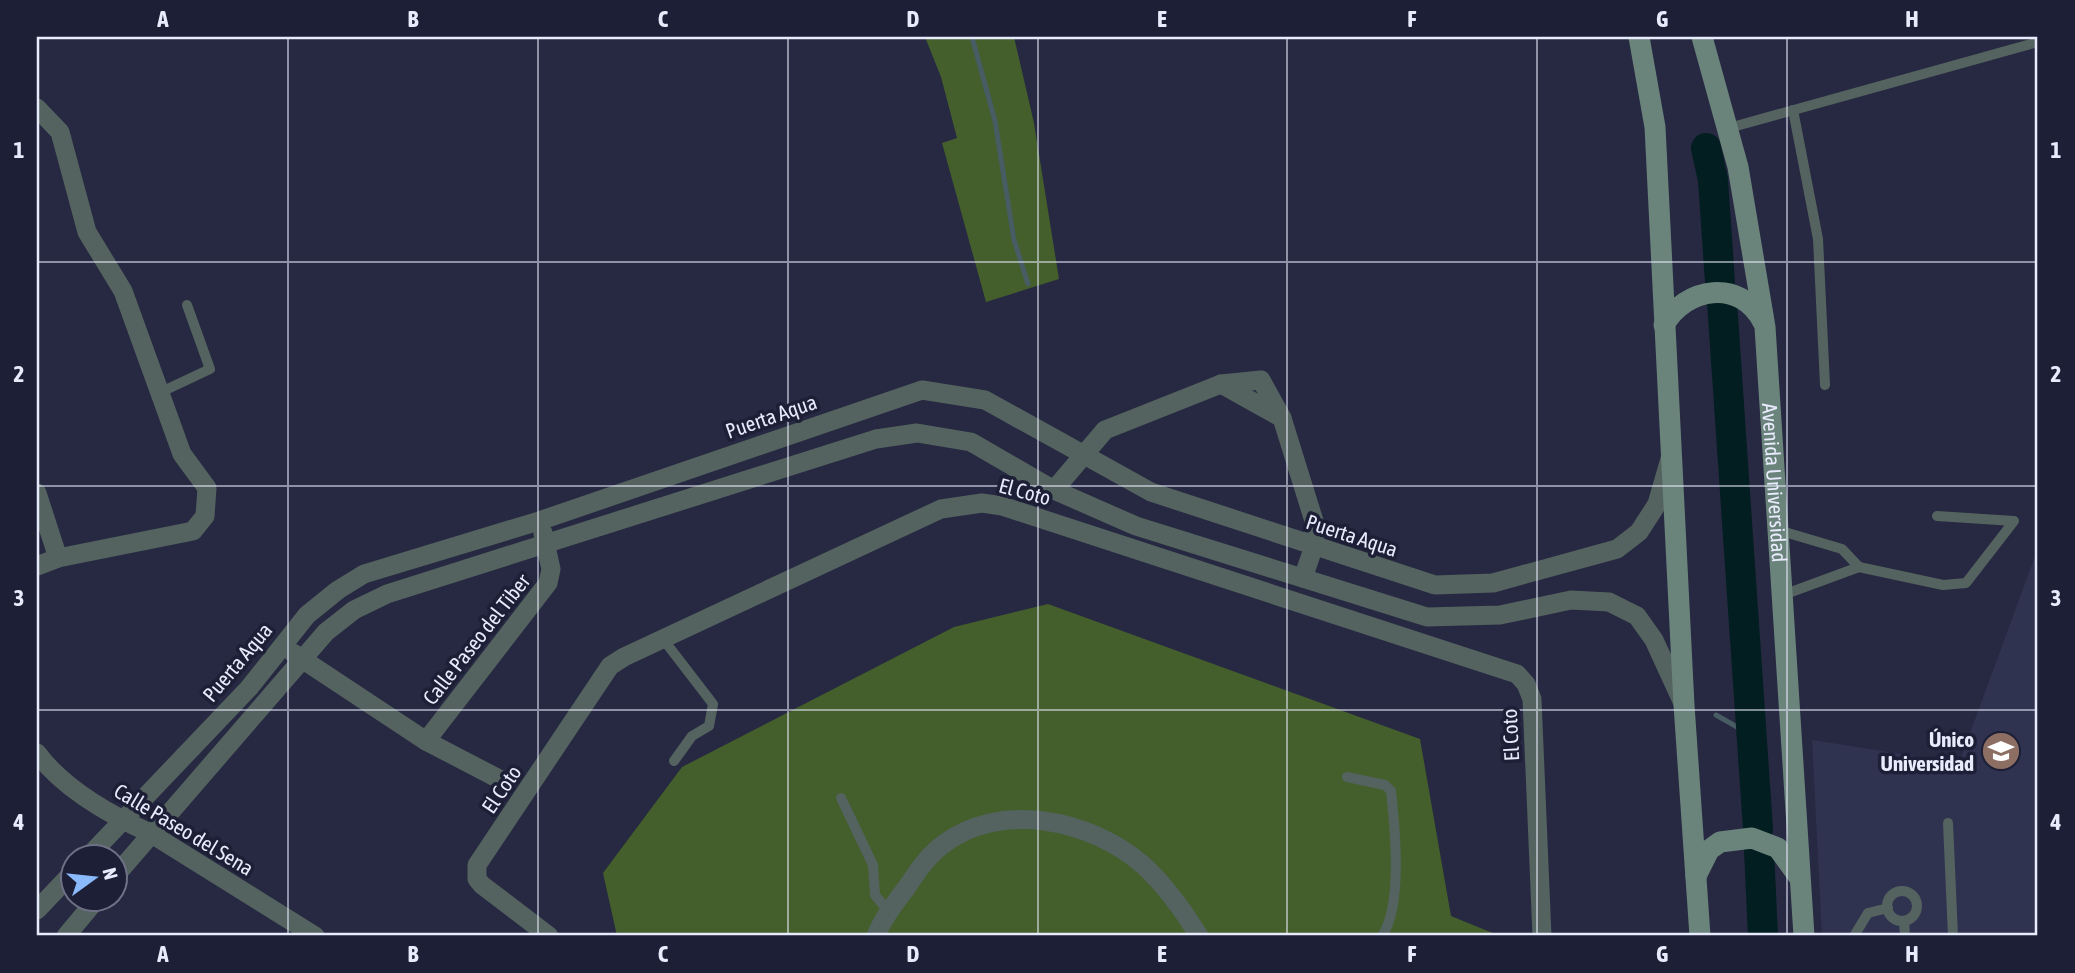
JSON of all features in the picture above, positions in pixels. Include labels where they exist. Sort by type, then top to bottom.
[{"type":"main road","points":[[1639,37],[1654,127],[1684,705],[1700,936]]},
{"type":"main road","name":"Avenida Universidad","points":[[1702,37],[1730,128],[1765,327],[1804,936]]},
{"type":"main road","points":[[1664,325],[1683,302],[1712,292],[1723,292],[1744,300],[1765,327]]},
{"type":"main road","points":[[1696,877],[1709,850],[1720,842],[1752,838],[1778,848],[1800,879]]},
{"type":"street","points":[[37,107],[60,132],[87,232],[123,291],[181,454],[207,488],[205,516],[193,531],[58,558],[37,566]]},
{"type":"street","points":[[1054,490],[1105,430],[1221,384],[1261,380],[1282,418],[1314,522],[1314,546],[1303,578]]},
{"type":"street","name":"Puerta Aqua","points":[[100,844],[249,688],[282,643],[307,615],[338,590],[364,574],[540,521],[922,390],[985,400],[1151,492],[1435,585],[1493,583],[1617,549],[1639,532],[1657,504],[1671,455]]},
{"type":"street","points":[[130,858],[326,632],[354,610],[387,594],[876,439],[917,433],[971,442],[1054,490],[1136,526],[1427,617],[1500,615],[1571,600],[1609,602],[1637,617],[1654,640],[1684,705]]},
{"type":"street","points":[[37,493],[58,558]]},
{"type":"street","name":"El Coto","points":[[549,936],[482,885],[477,879],[477,865],[610,666],[941,509],[982,503],[1002,506],[1517,674],[1526,684],[1532,699],[1542,936]]},
{"type":"street","name":"Calle Paseo del Tiber","points":[[426,741],[548,583],[551,569],[540,521]]},
{"type":"street","points":[[282,643],[303,660],[426,741],[501,780]]},
{"type":"street","name":"Calle Paseo del Sena","points":[[37,754],[49,769],[122,821],[150,833],[309,935]]},
{"type":"street","points":[[872,936],[931,854],[942,845],[988,823],[1024,819],[1079,829],[1142,864],[1169,891],[1199,936]]},
{"type":"street","points":[[37,910],[60,886]]},
{"type":"street","points":[[66,936],[84,914]]},
{"type":"lane","points":[[1730,128],[2038,42]]},
{"type":"lane","points":[[1793,110],[1818,239],[1825,385]]},
{"type":"lane","points":[[159,393],[210,369],[187,305]]},
{"type":"lane","points":[[1783,595],[1860,567],[1943,585],[1966,583],[2014,521],[1937,516]]},
{"type":"lane","points":[[1778,530],[1842,549],[1860,567]]},
{"type":"lane","points":[[663,639],[713,704],[709,726],[692,736],[674,761]]},
{"type":"lane","points":[[1347,777],[1385,785],[1391,791],[1395,885],[1392,909],[1382,936]]},
{"type":"lane","points":[[841,798],[873,864],[875,895],[889,912]]},
{"type":"lane","points":[[1948,823],[1953,936]]},
{"type":"lane","points":[[1888,908],[1895,893],[1911,894],[1917,910],[1904,921]]},
{"type":"lane","points":[[1888,908],[1893,918],[1904,921]]},
{"type":"lane","points":[[1854,936],[1868,913],[1888,908]]},
{"type":"lane","points":[[1904,921],[1905,936]]},
{"type":"shaded area","name":"Único Universidad","points":[[2038,548],[2038,936],[1822,936],[1812,740],[1959,763]]},
{"type":"green space","points":[[925,37],[1014,37],[1034,123],[1059,279],[986,302],[942,143],[957,138],[941,77]]},
{"type":"green space","points":[[1048,604],[1420,739],[1451,916],[1500,936],[617,936],[603,873],[682,767],[954,627]]},
{"type":"waterway","points":[[972,37],[995,121],[1014,240],[1028,284]]},
{"type":"waterway","points":[[1706,148],[1713,180],[1720,282]]},
{"type":"waterway","points":[[1722,302],[1758,829]]},
{"type":"waterway","points":[[1716,715],[1753,736]]},
{"type":"waterway","points":[[1759,850],[1763,936]]},
{"type":"place","name":"Único Universidad","points":[[2001,751]]}]
